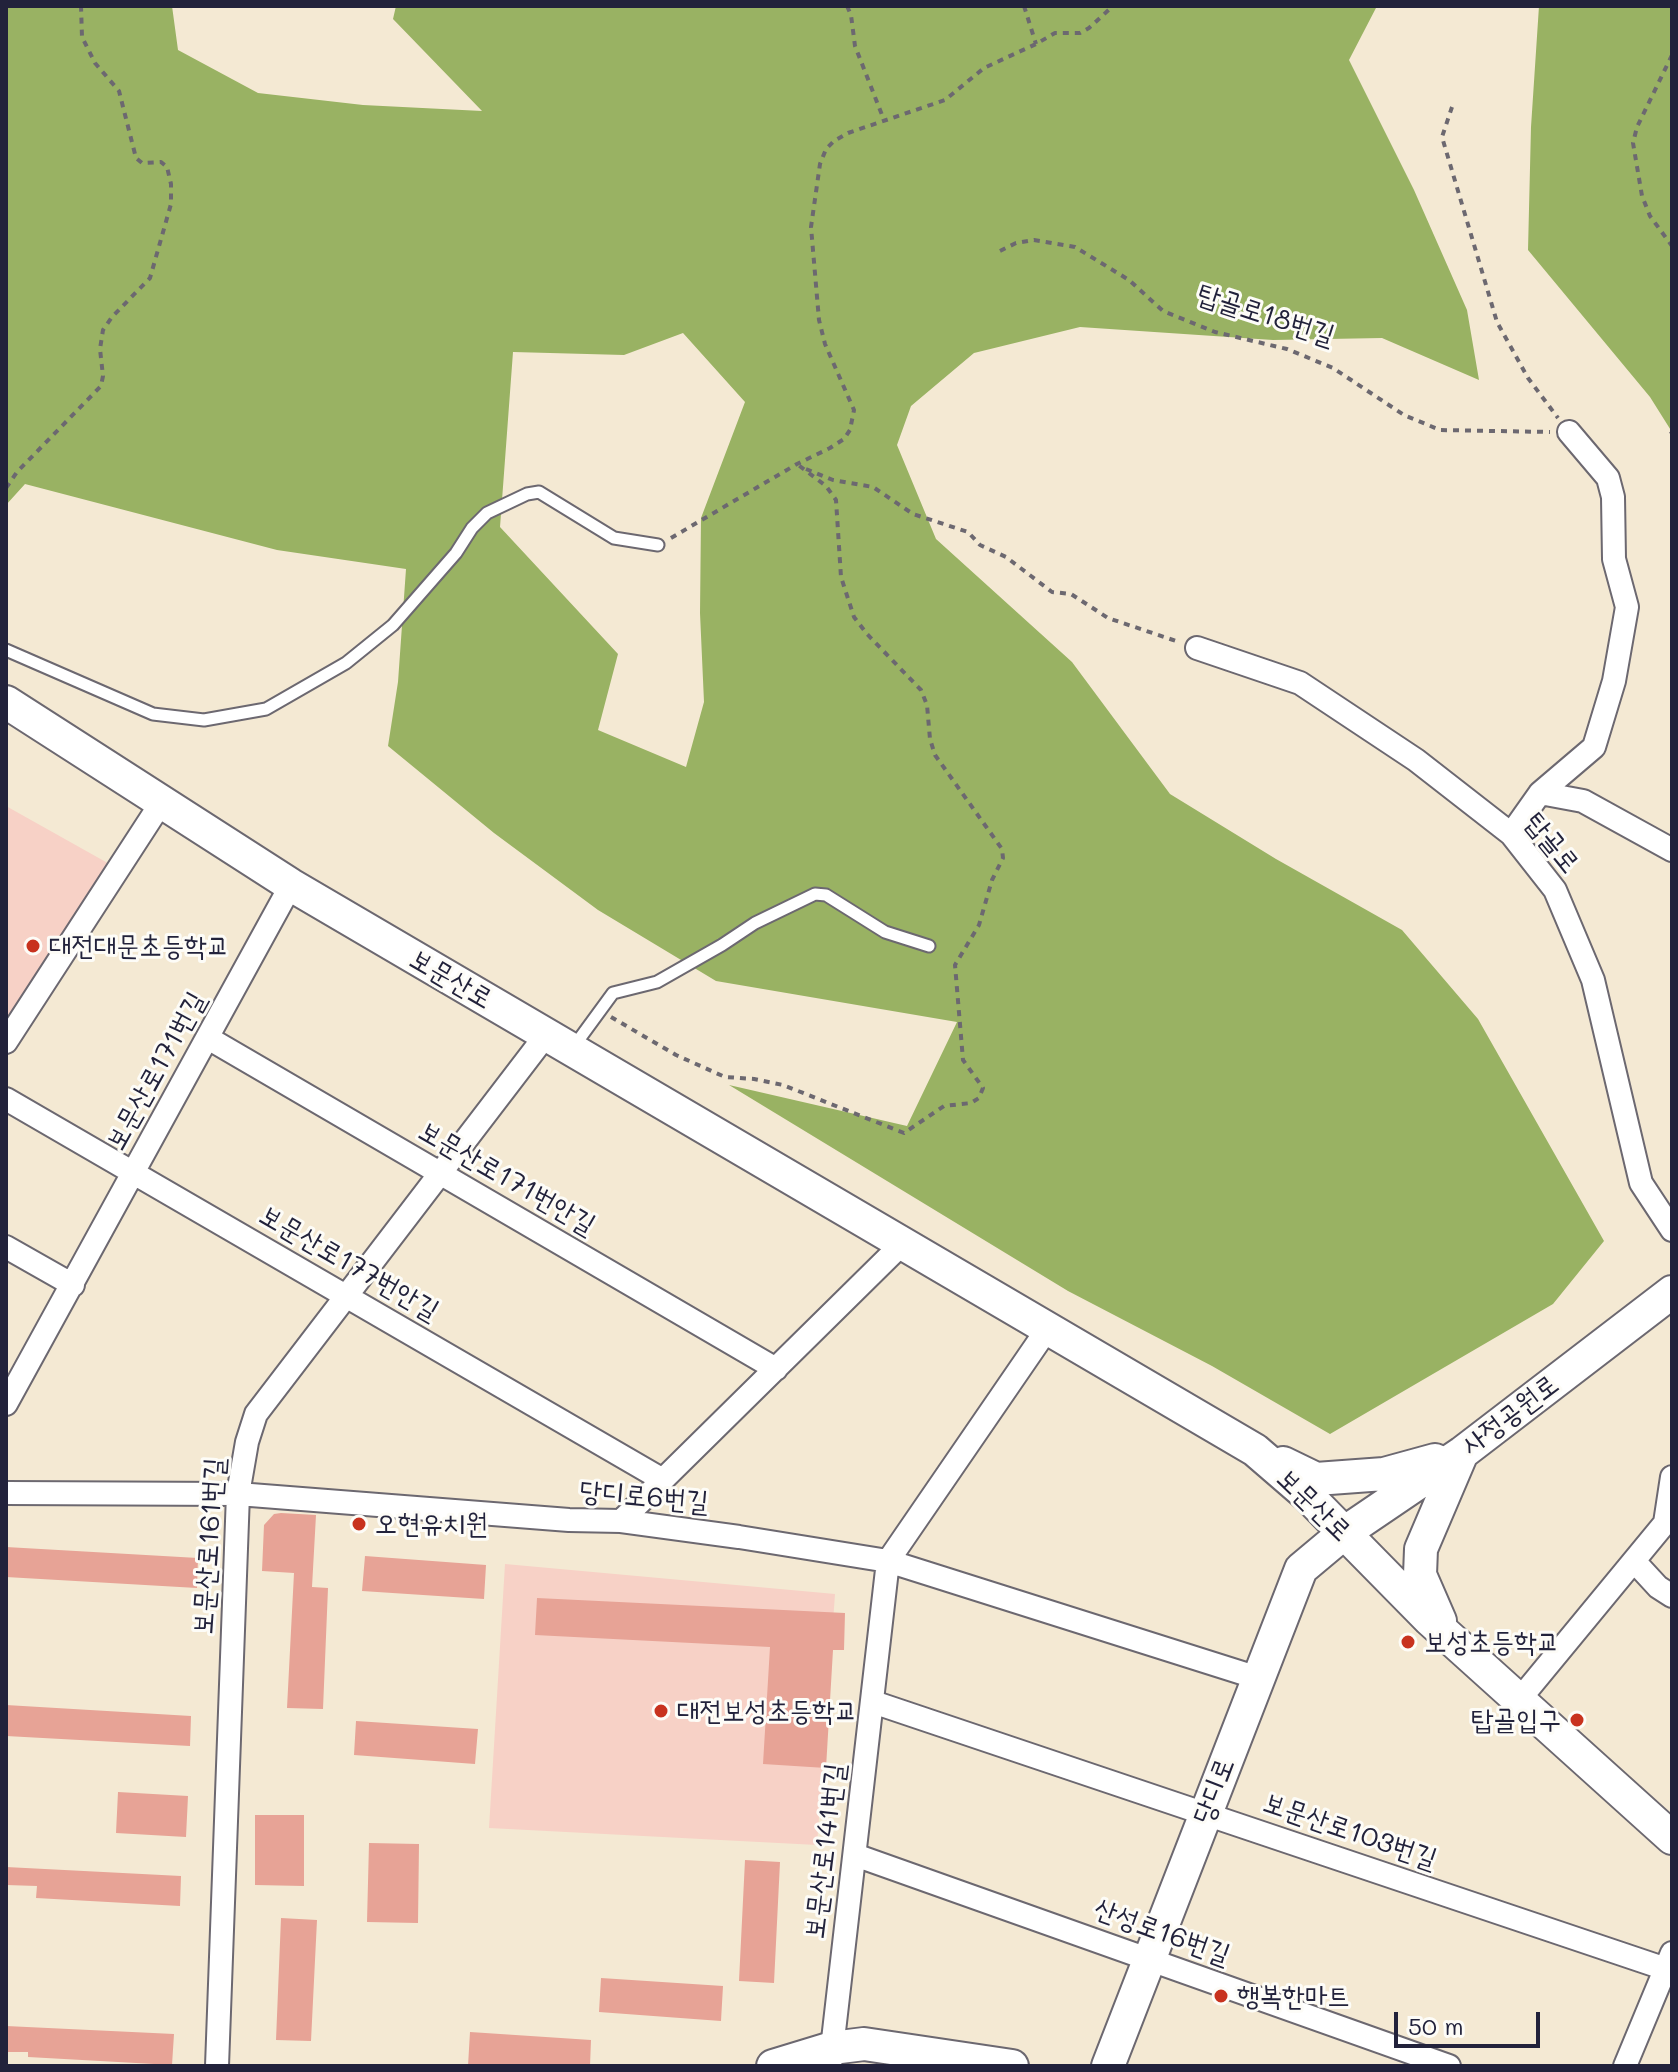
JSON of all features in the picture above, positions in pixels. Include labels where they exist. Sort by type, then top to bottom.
[{"type":"main road","name":"보문산로","points":[[6,702],[291,885],[1255,1450],[1306,1494],[1446,1635],[1672,1838]]},
{"type":"main road","name":"사정공원로","points":[[1344,1533],[1462,1453],[1672,1292]]},
{"type":"main road","points":[[1255,1450],[1316,1479],[1384,1474],[1462,1453]]},
{"type":"main road","points":[[1446,1635],[1420,1575],[1421,1549],[1462,1453]]},
{"type":"main road","name":"당디로","points":[[1108,2066],[1301,1569],[1344,1533]]},
{"type":"main road","points":[[773,2066],[831,2057],[864,2044],[1012,2066]]},
{"type":"street","points":[[1511,834],[1540,793],[1594,747],[1614,681],[1627,607],[1614,559],[1613,497],[1608,478],[1569,432]]},
{"type":"street","name":"탑골로","points":[[1197,648],[1300,683],[1416,760],[1511,834],[1555,890],[1593,980],[1641,1183],[1672,1230]]},
{"type":"street","points":[[1540,793],[1583,801],[1659,840],[1672,850]]},
{"type":"street","points":[[6,1042],[161,803]]},
{"type":"street","name":"보문산로171번길","points":[[6,1404],[291,885]]},
{"type":"street","name":"보문산로171번안길","points":[[208,1038],[776,1369]]},
{"type":"street","name":"보문산로161번길","points":[[217,2066],[238,1494],[247,1442],[256,1414],[439,1172],[559,1042]]},
{"type":"street","name":"보문산로177번안길","points":[[6,1099],[663,1480]]},
{"type":"street","points":[[621,1521],[903,1243]]},
{"type":"street","points":[[6,1247],[73,1285]]},
{"type":"street","name":"보문산로141번길","points":[[831,2057],[888,1561],[1048,1328]]},
{"type":"street","points":[[1519,1700],[1669,1523],[1672,1477]]},
{"type":"street","name":"당디로6번길","points":[[6,1493],[238,1494],[569,1520],[621,1521],[739,1537],[888,1561],[1258,1678]]},
{"type":"street","points":[[1634,1561],[1658,1587],[1672,1596]]},
{"type":"street","name":"보문산로103번길","points":[[873,1702],[1206,1814],[1670,1964]]},
{"type":"street","name":"산성로16번길","points":[[855,1855],[1449,2066]]},
{"type":"street","points":[[1625,2066],[1670,1964]]},
{"type":"lane","points":[[6,650],[153,714],[204,720],[266,709],[346,663],[393,625],[487,513],[527,494],[539,492],[614,538],[658,545]]},
{"type":"lane","points":[[559,1042],[600,1010],[613,993],[657,982],[755,923],[815,894],[826,895],[885,932],[929,946]]},
{"type":"path","points":[[6,488],[17,472],[101,386],[103,330],[150,278],[171,204],[167,167],[161,162],[142,163],[136,158],[119,91],[95,63],[82,37],[81,6]]},
{"type":"path","points":[[847,6],[855,46],[884,120]]},
{"type":"path","points":[[1024,6],[1036,44]]},
{"type":"path","points":[[658,545],[844,439],[850,430],[854,417],[850,398],[825,344],[819,320],[811,227],[820,164],[826,149],[834,141],[884,120],[945,100],[984,68],[1055,33],[1080,33],[1113,6]]},
{"type":"path","points":[[1672,55],[1637,127],[1633,143],[1642,196],[1650,216],[1672,246]]},
{"type":"path","points":[[1452,107],[1442,137],[1497,322],[1528,378],[1569,432]]},
{"type":"path","name":"탑골로18번길","points":[[1000,251],[1016,243],[1034,240],[1075,247],[1129,280],[1163,311],[1215,332],[1287,349],[1333,368],[1404,415],[1440,430],[1569,432]]},
{"type":"path","points":[[797,464],[833,480],[873,487],[913,514],[968,532],[980,545],[1006,557],[1052,592],[1071,594],[1108,618],[1197,648]]},
{"type":"path","points":[[600,1010],[676,1055],[725,1077],[783,1085],[904,1133],[944,1106],[971,1103],[979,1098],[983,1088],[963,1060],[955,965],[979,925],[992,880],[1003,858],[1002,849],[935,755],[930,739],[927,705],[921,690],[854,617],[841,577],[836,500],[826,486],[797,464]]},
{"type":"shaded area","name":"대전대문초등학교","points":[[6,806],[113,866],[6,1027]]},
{"type":"shaded area","name":"대전보성초등학교","points":[[505,1564],[835,1594],[817,1845],[489,1828]]},
{"type":"green space","points":[[6,6],[172,6],[178,50],[258,93],[363,105],[482,111],[393,19],[396,6],[1377,6],[1349,60],[1414,190],[1467,310],[1479,380],[1382,338],[1273,340],[1080,327],[974,353],[911,406],[897,445],[936,539],[1072,662],[1170,794],[1276,859],[1402,930],[1478,1019],[1604,1241],[1553,1304],[1330,1434],[1212,1366],[1068,1291],[729,1085],[907,1126],[957,1022],[716,981],[598,910],[494,833],[388,746],[398,682],[406,569],[277,550],[25,484],[6,505]],"holes":[[[683,333],[745,402],[701,518],[700,613],[704,702],[686,767],[598,730],[618,654],[500,527],[513,352],[624,355]]]},
{"type":"green space","points":[[1539,6],[1672,6],[1672,432],[1650,397],[1528,250],[1531,127]]},
{"type":"building","points":[[274,1514],[316,1515],[312,1587],[328,1588],[323,1709],[287,1708],[294,1573],[262,1571],[264,1525]]},
{"type":"building","points":[[6,1547],[198,1558],[197,1588],[6,1577]]},
{"type":"building","points":[[365,1556],[486,1565],[484,1599],[362,1591]]},
{"type":"building","points":[[537,1598],[845,1613],[844,1650],[833,1650],[826,1768],[763,1764],[770,1647],[535,1635]]},
{"type":"building","points":[[6,1705],[191,1716],[190,1746],[6,1736]]},
{"type":"building","points":[[356,1721],[478,1729],[475,1764],[354,1755]]},
{"type":"building","points":[[118,1792],[188,1796],[186,1837],[116,1833]]},
{"type":"building","points":[[255,1815],[304,1815],[304,1886],[255,1885]]},
{"type":"building","points":[[369,1843],[419,1844],[418,1923],[367,1922]]},
{"type":"building","points":[[745,1860],[780,1862],[774,1983],[739,1981]]},
{"type":"building","points":[[6,1867],[181,1876],[180,1906],[36,1898],[37,1886],[6,1885]]},
{"type":"building","points":[[281,1918],[317,1920],[311,2041],[276,2040]]},
{"type":"building","points":[[601,1978],[723,1986],[721,2021],[599,2012]]},
{"type":"building","points":[[6,2026],[174,2034],[172,2065],[28,2057],[28,2052],[6,2052]]},
{"type":"building","points":[[470,2032],[591,2040],[590,2066],[468,2066]]},
{"type":"place","name":"대전대문초등학교","points":[[33,946]]},
{"type":"place","name":"오현유치원","points":[[359,1524]]},
{"type":"place","name":"보성초등학교","points":[[1408,1642]]},
{"type":"place","name":"대전보성초등학교","points":[[661,1711]]},
{"type":"place","name":"탑골입구","points":[[1577,1720]]},
{"type":"place","name":"행복한마트","points":[[1221,1996]]}]
